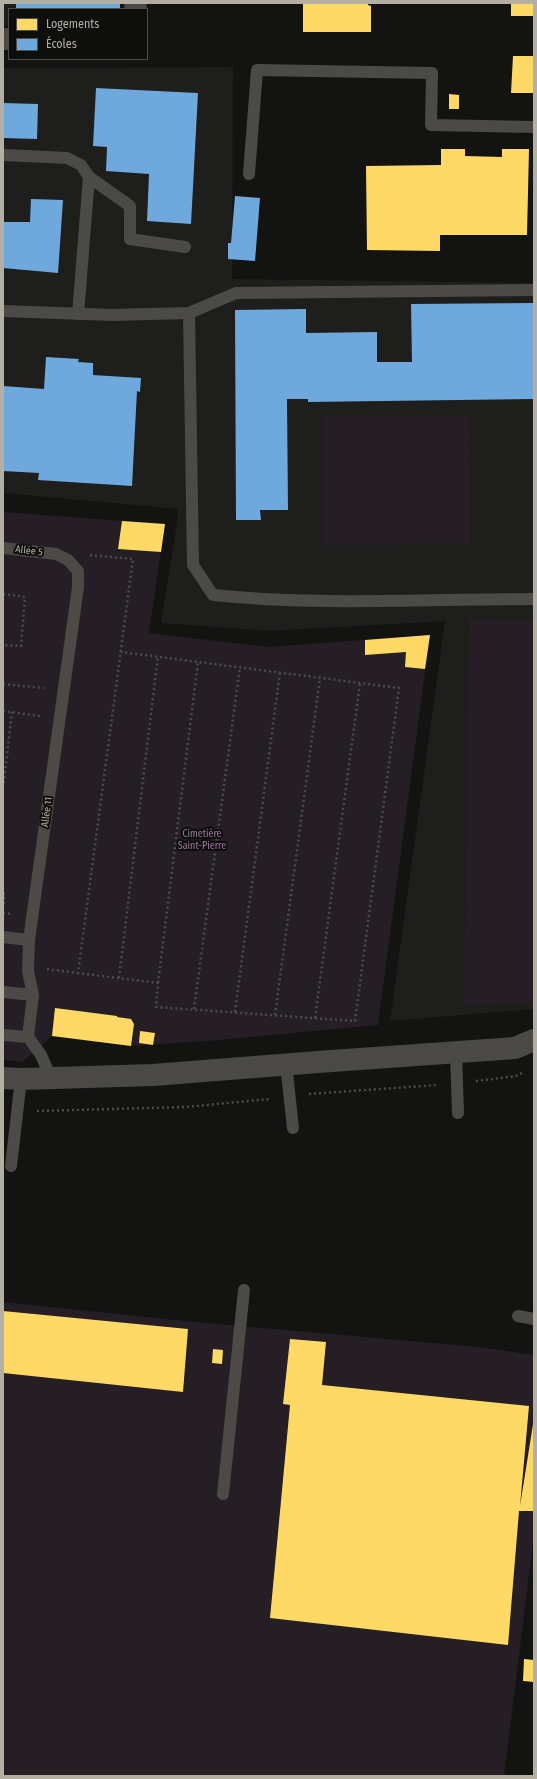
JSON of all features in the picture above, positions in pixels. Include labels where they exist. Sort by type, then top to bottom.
[{"type":"main road","points":[[12,1079],[153,1075],[456,1052],[525,1044],[534,1059]]},
{"type":"lane","points":[[249,174],[257,70],[432,73],[432,125],[534,127]]},
{"type":"lane","points":[[3,155],[67,158],[81,165],[89,177],[130,206],[130,239],[185,247]]},
{"type":"lane","points":[[78,314],[89,177]]},
{"type":"lane","points":[[3,311],[112,315],[189,313],[236,293],[534,290]]},
{"type":"lane","points":[[189,313],[193,566],[213,595],[252,599],[317,601],[534,599]]},
{"type":"lane","name":"Allée 5","points":[[3,548],[56,554],[70,563]]},
{"type":"lane","name":"Allée 11","points":[[28,1037],[33,995],[28,966],[29,940],[78,587],[78,571],[70,563]]},
{"type":"lane","points":[[3,937],[29,940]]},
{"type":"lane","points":[[3,992],[33,995]]},
{"type":"lane","points":[[3,1035],[28,1037],[41,1056],[52,1078]]},
{"type":"lane","points":[[456,1052],[458,1112]]},
{"type":"lane","points":[[286,1064],[293,1128]]},
{"type":"lane","points":[[11,1166],[17,1111],[12,1079]]},
{"type":"lane","points":[[223,1494],[244,1290]]},
{"type":"lane","points":[[518,1316],[534,1319]]},
{"type":"path","points":[[70,563],[85,554],[133,559],[78,973]]},
{"type":"path","points":[[3,594],[25,597],[21,646],[3,645]]},
{"type":"path","points":[[121,652],[399,688],[355,1021],[156,1007],[198,662]]},
{"type":"path","points":[[119,978],[158,656]]},
{"type":"path","points":[[194,1009],[240,667]]},
{"type":"path","points":[[235,1012],[280,672]]},
{"type":"path","points":[[274,1015],[320,678]]},
{"type":"path","points":[[315,1018],[360,683]]},
{"type":"path","points":[[3,684],[64,689]]},
{"type":"path","points":[[3,711],[60,719]]},
{"type":"path","points":[[3,788],[12,712]]},
{"type":"path","points":[[3,894],[5,894],[3,909]]},
{"type":"path","points":[[28,966],[158,983]]},
{"type":"path","points":[[17,1111],[184,1107],[290,1096],[457,1083],[516,1076]]},
{"type":"shaded area","points":[[3,3],[120,3],[120,8],[8,8],[8,25],[3,25]]},
{"type":"shaded area","points":[[233,67],[232,279],[534,283],[534,1009],[390,1021],[445,621],[270,631],[161,623],[179,509],[3,493],[3,68]]},
{"type":"green space","points":[[324,416],[471,416],[470,543],[324,545]]},
{"type":"green space","name":"Cimetière Saint-Pierre","points":[[3,512],[165,524],[149,633],[268,647],[430,635],[378,1025],[219,1040],[131,1046],[52,1036],[22,1062],[3,1060]]},
{"type":"green space","points":[[469,618],[534,620],[534,1002],[464,1006]]},
{"type":"green space","points":[[3,1302],[184,1321],[478,1347],[534,1355],[534,1534],[504,1776],[3,1776]]},
{"type":"building: Logements","points":[[303,3],[368,3],[368,5],[371,6],[371,32],[303,32]]},
{"type":"building: Logements","points":[[511,3],[534,3],[534,16],[511,16]]},
{"type":"building: Logements","points":[[513,56],[534,56],[534,93],[511,93]]},
{"type":"building: Logements","points":[[449,94],[459,95],[459,109],[449,109]]},
{"type":"building: Logements","points":[[441,149],[465,149],[465,156],[502,157],[502,149],[529,149],[527,235],[440,235],[440,251],[367,250],[366,166],[441,165]]},
{"type":"building: Logements","points":[[122,521],[165,524],[161,552],[118,549]]},
{"type":"building: Logements","points":[[430,635],[425,669],[405,667],[406,652],[365,655],[365,640]]},
{"type":"building: Logements","points":[[55,1008],[131,1019],[134,1024],[131,1046],[52,1036]]},
{"type":"building: Logements","points":[[140,1031],[155,1033],[153,1045],[139,1043]]},
{"type":"building: Logements","points":[[3,1311],[188,1329],[183,1392],[3,1373]]},
{"type":"building: Logements","points":[[290,1339],[326,1342],[322,1385],[529,1406],[520,1506],[534,1418],[534,1511],[519,1511],[508,1645],[270,1618],[290,1405],[283,1404]]},
{"type":"building: Logements","points":[[213,1349],[223,1350],[222,1364],[212,1363]]},
{"type":"building: Logements","points":[[524,1659],[534,1660],[534,1682],[523,1681]]},
{"type":"building: Écoles","points":[[16,3],[120,3],[120,8],[16,8]]},
{"type":"building: Écoles","points":[[96,88],[198,93],[191,224],[147,221],[149,174],[106,171],[107,147],[93,146]]},
{"type":"building: Écoles","points":[[3,103],[38,104],[37,139],[3,138]]},
{"type":"building: Écoles","points":[[235,196],[260,198],[255,261],[228,259],[228,243],[231,243]]},
{"type":"building: Écoles","points":[[31,199],[63,200],[58,273],[3,268],[3,222],[30,222]]},
{"type":"building: Écoles","points":[[534,303],[534,399],[308,402],[308,399],[287,399],[288,510],[260,510],[261,520],[236,520],[235,310],[306,309],[306,333],[377,332],[377,362],[412,362],[411,304]]},
{"type":"building: Écoles","points":[[46,357],[79,359],[78,362],[93,363],[93,375],[141,378],[140,392],[137,391],[132,486],[38,480],[39,473],[3,471],[3,386],[44,389]]}]
